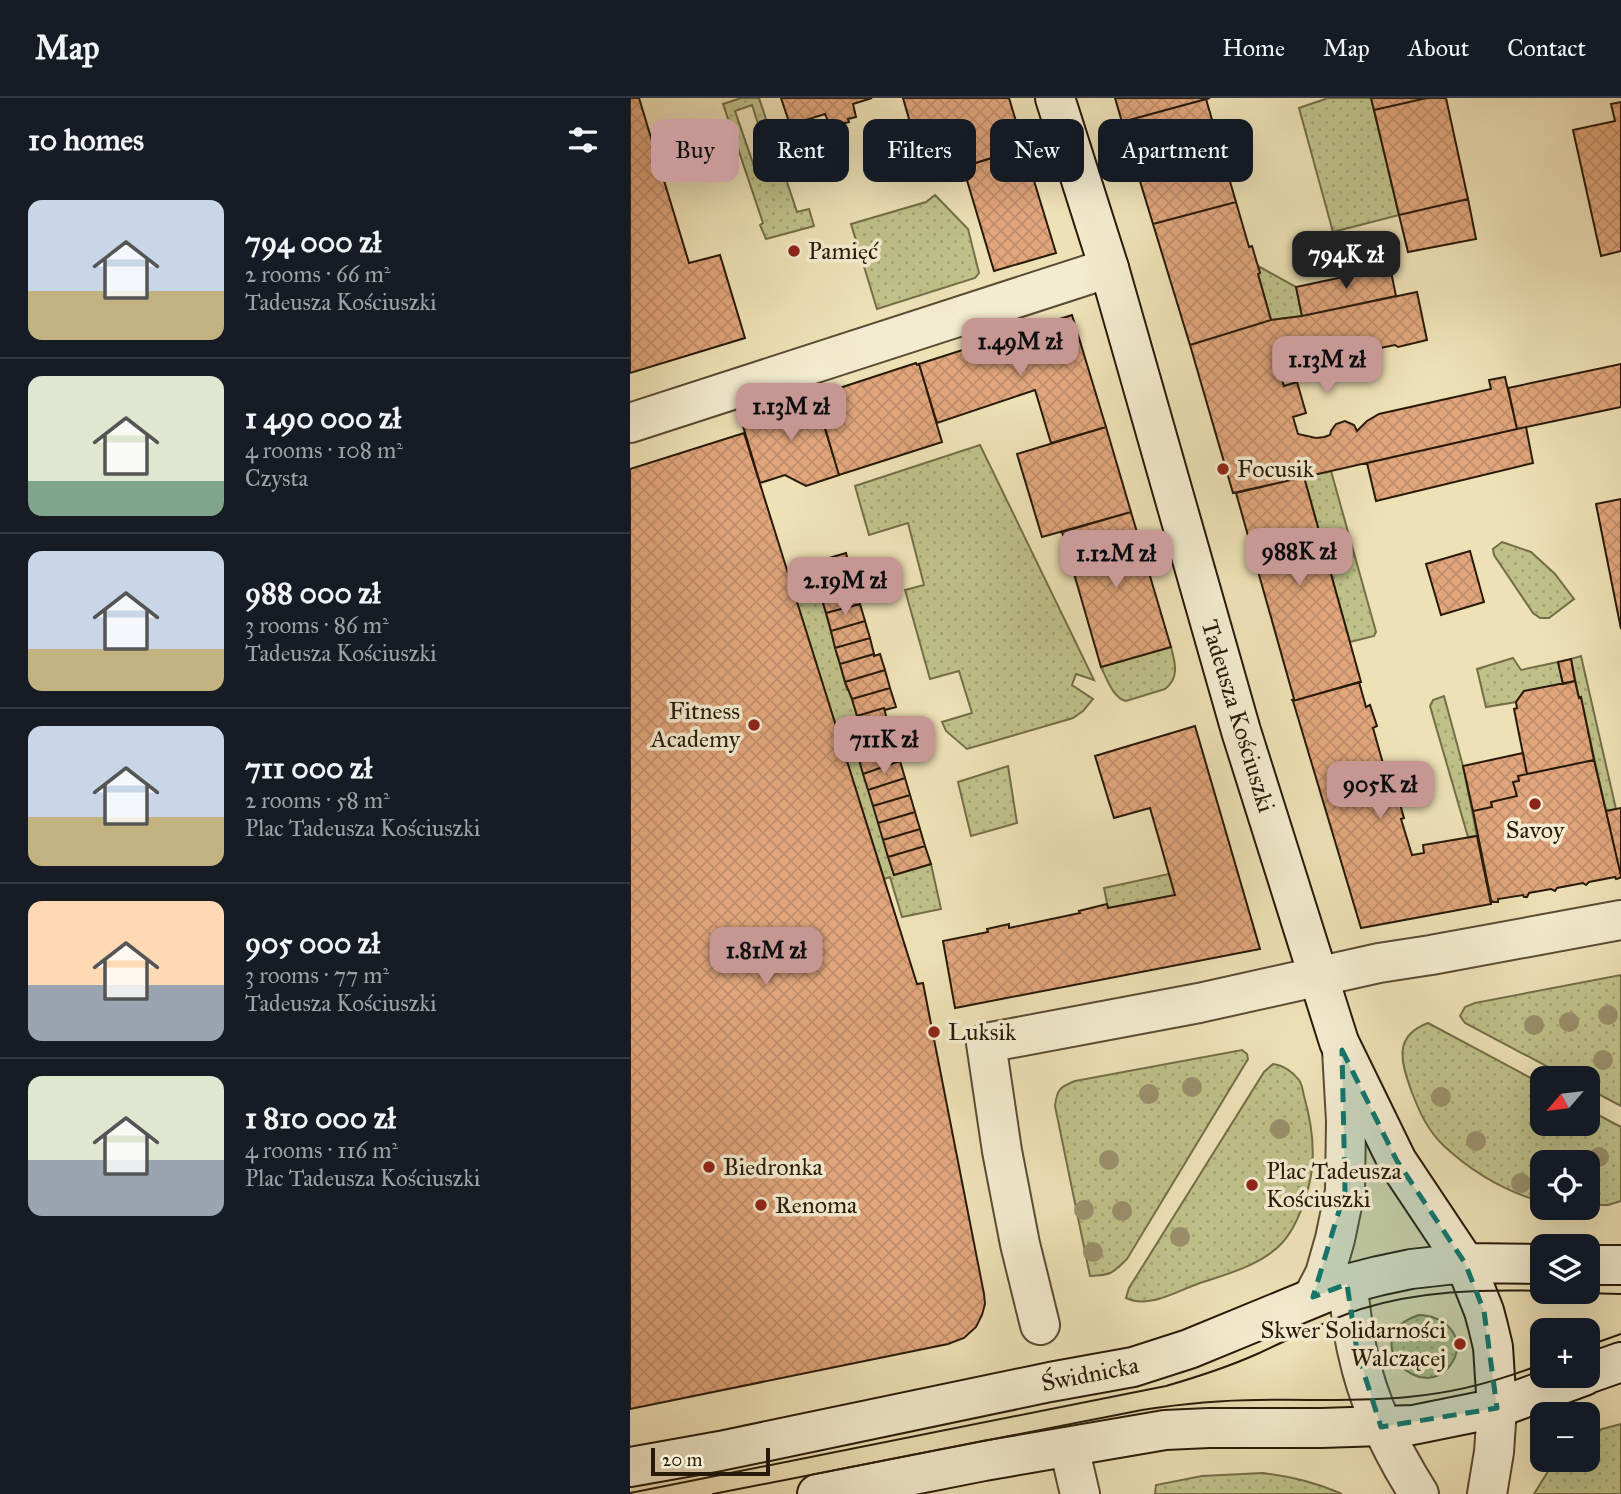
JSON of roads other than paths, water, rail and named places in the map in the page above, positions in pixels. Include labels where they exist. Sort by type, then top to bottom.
[{"type":"street","name":"Tadeusza Kościuszki","points":[[1055,98],[1109,268],[1241,732],[1342,1051],[1398,1161],[1465,1264],[1485,1311],[1493,1347],[1497,1408],[1494,1452],[1487,1494]]},
{"type":"street","points":[[630,423],[1109,268]]},
{"type":"street","points":[[1040,1325],[1004,1164],[986,1043],[1199,1003],[1379,964],[1621,920]]},
{"type":"street","name":"Tadeusza Kościuszki","points":[[1330,1290],[1325,1274],[1345,1191],[1346,1121],[1342,1051]]},
{"type":"street","name":"Świdnicka","points":[[630,1467],[732,1449],[1133,1367],[1189,1349],[1330,1290],[1411,1269],[1465,1264],[1530,1264]]},
{"type":"street","points":[[1600,1265],[1621,1265]]},
{"type":"street","points":[[1330,1290],[1357,1351],[1366,1387],[1381,1427],[1419,1494]]},
{"type":"street","points":[[1600,1370],[1621,1362]]},
{"type":"street","points":[[817,1494],[984,1461],[1176,1429],[1412,1425],[1497,1408],[1550,1388]]},
{"type":"street","points":[[1069,1447],[1080,1494]]},
{"type":"tram line","points":[[630,1493],[1166,1386],[1235,1363],[1361,1309],[1405,1298],[1450,1292],[1530,1291]]},
{"type":"tram line","points":[[1600,1293],[1621,1294]]},
{"type":"tram line","points":[[1600,1341],[1621,1334]]},
{"type":"tram line","points":[[713,1494],[1142,1410],[1229,1401],[1389,1399],[1442,1393],[1530,1368]]},
{"type":"place","name":"Pamięć","points":[[794,251]]},
{"type":"place","name":"Focusik","points":[[1223,469]]},
{"type":"place","name":"Fitness Academy","points":[[754,725]]},
{"type":"place","name":"Savoy","points":[[1535,804]]},
{"type":"place","name":"Luksik","points":[[934,1032]]},
{"type":"place","name":"Biedronka","points":[[709,1167]]},
{"type":"place","name":"Plac Tadeusza Kościuszki","points":[[1252,1185]]},
{"type":"place","name":"Renoma","points":[[761,1205]]},
{"type":"place","name":"Skwer Solidarności Walczącej","points":[[1460,1344]]}]
